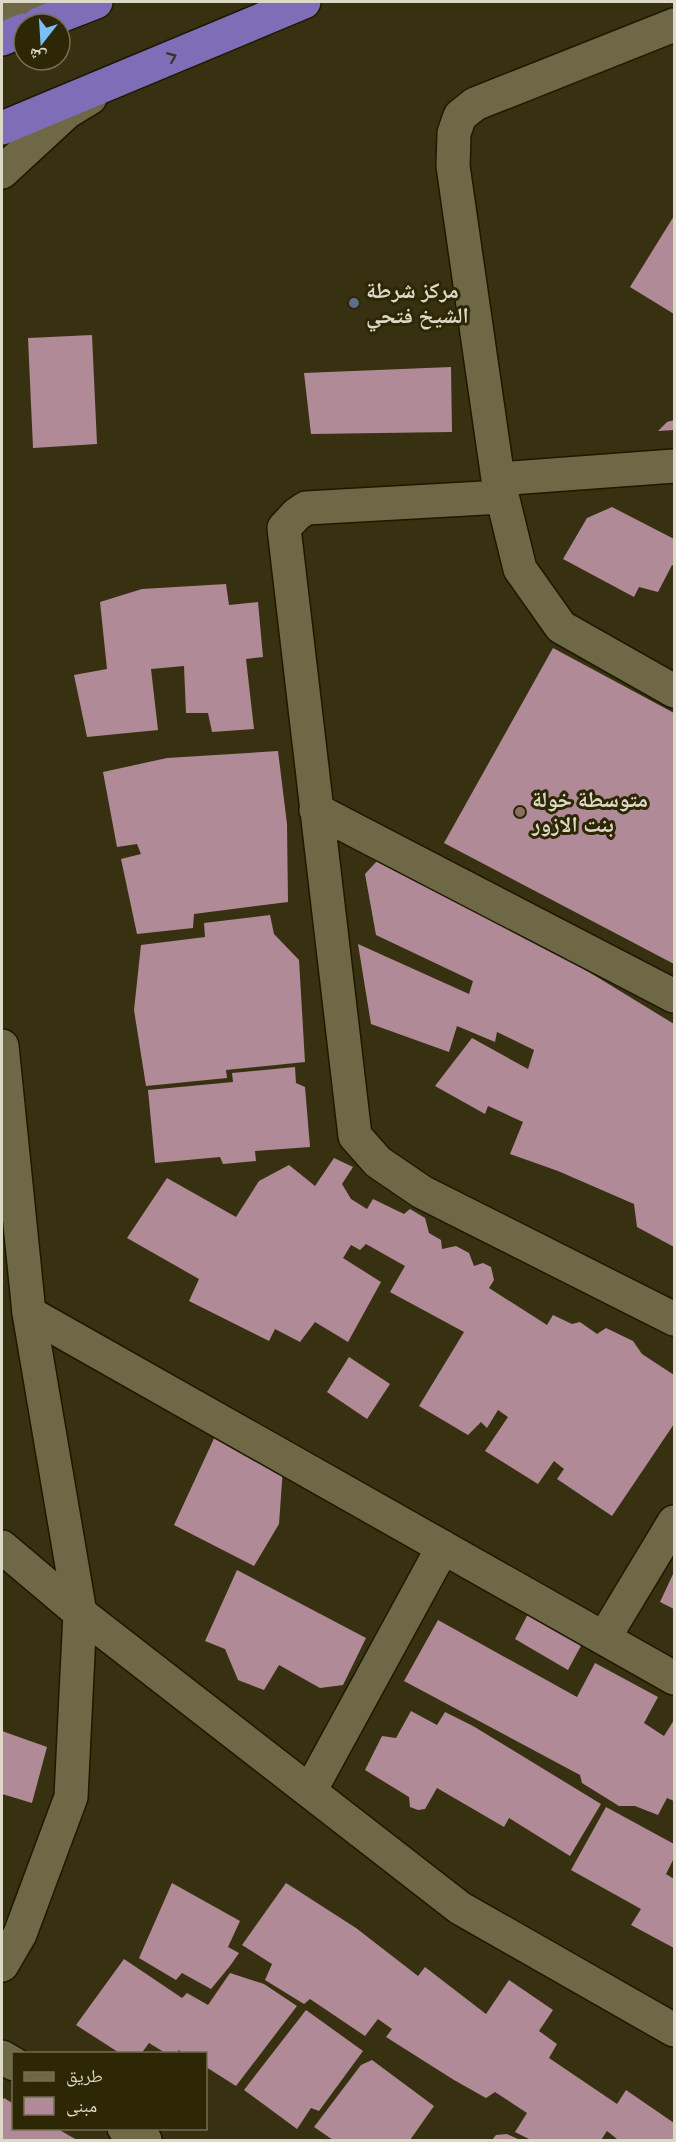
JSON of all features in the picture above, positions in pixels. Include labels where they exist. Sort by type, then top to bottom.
[{"type":"highway","points":[[69,12],[94,2]]},
{"type":"highway","points":[[2,128],[304,2]]},
{"type":"street","points":[[2,10],[34,10],[94,2]]},
{"type":"street","points":[[675,25],[475,104],[460,116],[454,133],[453,166],[500,488],[520,569],[561,627],[675,691]]},
{"type":"street","points":[[2,172],[67,112],[128,75]]},
{"type":"street","points":[[675,466],[500,488],[306,508],[284,528],[355,1136],[378,1162],[422,1192],[675,1319]]},
{"type":"street","points":[[316,810],[675,996]]},
{"type":"street","points":[[2,1046],[29,1312],[80,1613],[71,1797],[20,1934],[2,1965]]},
{"type":"street","points":[[29,1312],[675,1678]]},
{"type":"street","points":[[604,1638],[675,1522]]},
{"type":"street","points":[[2,1547],[80,1613],[460,1908],[675,2030]]},
{"type":"street","points":[[310,1791],[443,1547]]},
{"type":"street","points":[[128,2130],[145,2140]]},
{"type":"building","points":[[674,216],[674,314],[630,287]]},
{"type":"building","points":[[92,335],[97,444],[33,448],[28,338]]},
{"type":"building","points":[[451,367],[452,432],[311,434],[304,373]]},
{"type":"building","points":[[674,420],[674,430],[658,431],[667,422]]},
{"type":"building","points":[[612,507],[674,539],[674,566],[672,565],[658,592],[639,587],[634,597],[563,559],[587,518]]},
{"type":"building","points":[[226,584],[229,605],[258,602],[263,657],[246,659],[254,729],[212,732],[208,713],[186,713],[184,666],[151,669],[158,730],[87,737],[74,675],[107,669],[100,602],[142,589]]},
{"type":"building","points":[[553,648],[674,713],[674,964],[444,843]]},
{"type":"building","points":[[278,751],[287,824],[288,902],[194,914],[193,928],[137,934],[121,859],[141,854],[137,844],[117,847],[103,772],[167,758]]},
{"type":"building","points":[[377,861],[566,958],[674,1024],[674,1247],[637,1227],[634,1204],[558,1171],[510,1154],[523,1122],[488,1106],[485,1114],[435,1086],[472,1038],[528,1069],[534,1050],[497,1032],[495,1042],[457,1026],[449,1052],[371,1024],[358,944],[469,994],[473,981],[376,935],[365,874]]},
{"type":"building","points":[[270,915],[274,934],[299,960],[305,1062],[226,1070],[227,1078],[146,1086],[134,1010],[141,945],[205,937],[204,923]]},
{"type":"building","points":[[295,1067],[296,1083],[305,1087],[310,1147],[255,1151],[256,1161],[223,1164],[220,1157],[155,1163],[148,1090],[233,1082],[232,1073]]},
{"type":"building","points":[[334,1158],[353,1167],[342,1184],[351,1199],[367,1209],[373,1199],[404,1214],[410,1209],[425,1218],[429,1233],[441,1240],[442,1249],[456,1246],[469,1253],[474,1266],[483,1263],[491,1267],[494,1280],[489,1288],[547,1325],[553,1315],[572,1324],[580,1322],[597,1334],[606,1328],[633,1341],[642,1354],[674,1375],[674,1424],[612,1516],[557,1479],[564,1469],[554,1461],[538,1484],[485,1451],[508,1417],[498,1410],[487,1428],[481,1422],[468,1435],[419,1406],[464,1332],[390,1292],[405,1266],[366,1244],[360,1250],[351,1245],[343,1258],[381,1282],[348,1342],[315,1322],[300,1342],[275,1329],[269,1341],[189,1301],[199,1279],[127,1238],[167,1178],[236,1217],[259,1181],[289,1165],[315,1186]]},
{"type":"building","points":[[349,1357],[390,1384],[367,1419],[327,1392]]},
{"type":"building","points":[[217,1432],[283,1468],[279,1524],[254,1566],[174,1525]]},
{"type":"building","points":[[237,1570],[366,1638],[343,1685],[320,1688],[279,1665],[264,1690],[238,1680],[225,1649],[205,1641]]},
{"type":"building","points":[[674,1572],[674,1609],[660,1602]]},
{"type":"building","points":[[529,1612],[583,1642],[568,1670],[515,1639]]},
{"type":"building","points":[[438,1620],[577,1697],[595,1663],[658,1697],[644,1723],[664,1736],[674,1720],[674,1801],[667,1798],[658,1815],[635,1806],[619,1806],[582,1783],[580,1775],[404,1681]]},
{"type":"building","points":[[411,1711],[437,1725],[445,1712],[473,1726],[601,1804],[570,1856],[509,1818],[504,1827],[437,1788],[425,1809],[418,1810],[410,1807],[409,1797],[365,1770],[382,1736],[396,1738]]},
{"type":"building","points":[[2,1731],[47,1747],[32,1803],[2,1794]]},
{"type":"building","points":[[606,1807],[674,1844],[674,1858],[666,1874],[674,1879],[674,1948],[631,1925],[641,1909],[571,1870]]},
{"type":"building","points":[[172,1883],[240,1921],[228,1947],[239,1953],[211,1989],[182,1973],[176,1980],[139,1958]]},
{"type":"building","points":[[286,1883],[356,1928],[418,1976],[425,1967],[486,2014],[509,1980],[553,2010],[539,2031],[557,2044],[549,2058],[617,2104],[626,2090],[674,2123],[674,2140],[616,2140],[607,2131],[601,2140],[531,2140],[515,2132],[527,2113],[495,2092],[486,2098],[454,2080],[386,2037],[392,2029],[378,2019],[365,2036],[310,1999],[304,2004],[265,1980],[272,1964],[242,1945]]},
{"type":"building","points":[[124,1959],[182,1998],[187,1993],[208,2005],[230,1973],[264,1984],[297,2006],[236,2086],[207,2068],[207,2052],[182,2052],[179,2050],[164,2052],[149,2043],[142,2052],[118,2052],[76,2025]]},
{"type":"building","points":[[306,2010],[363,2051],[319,2111],[311,2108],[297,2129],[244,2090]]},
{"type":"building","points":[[372,2060],[434,2106],[410,2140],[333,2140],[314,2127],[361,2065]]},
{"type":"building","points":[[4,2098],[12,2103],[12,2130],[60,2130],[77,2140],[2,2140],[2,2101]]},
{"type":"building","points":[[507,2134],[520,2140],[492,2140],[496,2135]]},
{"type":"place","name":"مركز شرطة الشيخ فتحي","points":[[354,303]]},
{"type":"place","name":"متوسطة خولة بنت الازور","points":[[520,812]]}]
